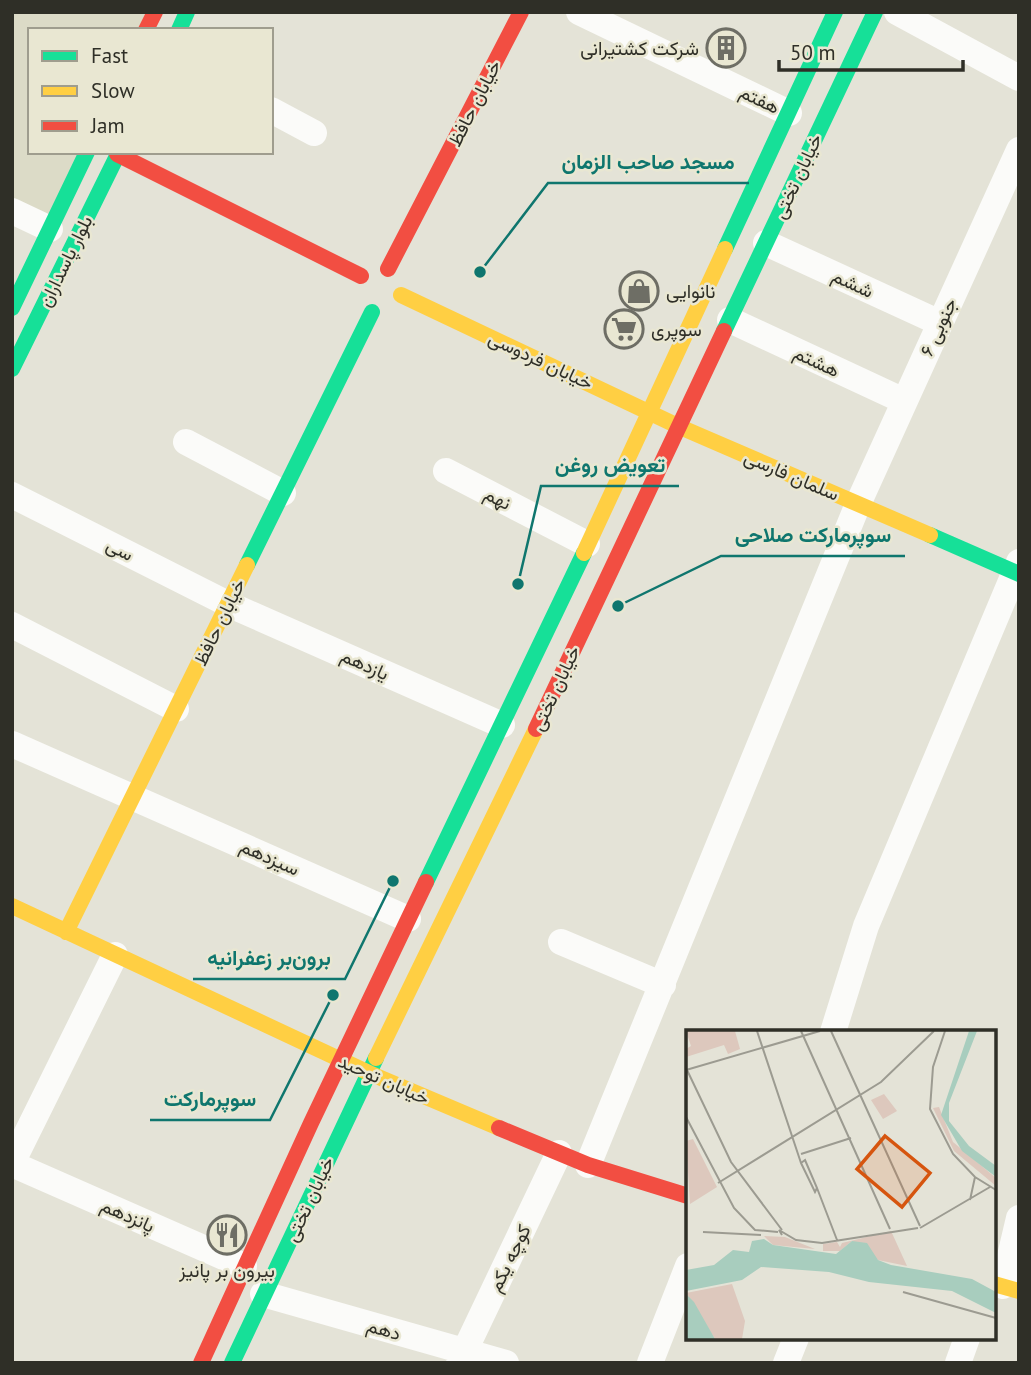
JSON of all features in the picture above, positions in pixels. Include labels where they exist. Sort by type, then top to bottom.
[{"type":"main road","points":[[147,28],[155,12]]},
{"type":"main road","points":[[180,28],[187,12]]},
{"type":"main road","name":"خیابان حافظ","points":[[388,269],[521,12]]},
{"type":"main road","name":"خیابان تختی","points":[[201,1363],[340,1060],[502,725],[835,12]]},
{"type":"main road","name":"خیابان تختی","points":[[232,1363],[533,736],[875,12]]},
{"type":"main road","name":"بلوار پاسداران","points":[[12,308],[86,154]]},
{"type":"main road","name":"بلوار پاسداران","points":[[12,369],[118,154]]},
{"type":"main road","name":"خیابان فردوسی","points":[[120,154],[376,299],[649,411],[680,427]]},
{"type":"main road","points":[[374,268],[388,269],[402,287],[376,299],[374,268]]},
{"type":"main road","name":"خیابان حافظ","points":[[66,932],[376,299]]},
{"type":"main road","name":"سلمان فارسی","points":[[680,427],[1017,569]]},
{"type":"main road","name":"خیابان توحید","points":[[12,906],[369,1073],[588,1165],[686,1195]]},
{"type":"street","name":"هفتم","points":[[579,12],[789,113]]},
{"type":"street","points":[[897,12],[1019,78]]},
{"type":"street","points":[[273,111],[314,134]]},
{"type":"street","name":"۶ جنوبی","points":[[588,1165],[858,504],[940,323],[1012,183],[1019,150]]},
{"type":"street","points":[[12,211],[50,229]]},
{"type":"street","name":"ششم","points":[[766,243],[940,323]]},
{"type":"street","name":"هشتم","points":[[730,320],[904,401]]},
{"type":"street","points":[[186,442],[283,493]]},
{"type":"street","name":"نهم","points":[[446,471],[587,544]]},
{"type":"street","name":"سی","points":[[12,495],[228,604]]},
{"type":"street","points":[[834,1030],[866,926],[1017,569]]},
{"type":"street","name":"یازدهم","points":[[228,604],[502,725]]},
{"type":"street","points":[[12,625],[176,709]]},
{"type":"street","name":"سیزدهم","points":[[12,744],[408,919]]},
{"type":"street","points":[[561,942],[663,985]]},
{"type":"street","points":[[12,1163],[115,955]]},
{"type":"street","name":"کوچه یکم","points":[[462,1357],[559,1153]]},
{"type":"street","name":"پانزدهم","points":[[12,1163],[244,1266]]},
{"type":"street","points":[[1005,1287],[1019,1218]]},
{"type":"street","points":[[650,1363],[686,1271]]},
{"type":"street","name":"دهم","points":[[263,1294],[462,1357],[506,1363]]},
{"type":"street","points":[[786,1363],[795,1340]]},
{"type":"street","points":[[958,1363],[966,1340]]},
{"type":"shaded area","points":[[12,12],[150,12],[143,28],[28,28],[28,154],[84,154],[50,229],[12,211]]},
{"type":"traffic: fast","points":[[180,28],[187,12]]},
{"type":"traffic: fast","points":[[725,249],[835,12]]},
{"type":"traffic: fast","points":[[724,331],[875,12]]},
{"type":"traffic: fast","points":[[12,308],[86,154]]},
{"type":"traffic: fast","points":[[12,369],[118,154]]},
{"type":"traffic: fast","points":[[247,565],[372,312]]},
{"type":"traffic: fast","points":[[930,535],[1019,574]]},
{"type":"traffic: fast","points":[[426,882],[584,553]]},
{"type":"traffic: fast","points":[[232,1363],[376,1058]]},
{"type":"traffic: slow","points":[[584,553],[725,249]]},
{"type":"traffic: slow","points":[[401,295],[680,427],[930,535]]},
{"type":"traffic: slow","points":[[66,932],[247,565]]},
{"type":"traffic: slow","points":[[376,1058],[536,729]]},
{"type":"traffic: slow","points":[[12,906],[369,1073],[499,1128]]},
{"type":"traffic: slow","points":[[996,1285],[1019,1291]]},
{"type":"traffic: jam","points":[[147,28],[155,12]]},
{"type":"traffic: jam","points":[[388,269],[521,12]]},
{"type":"traffic: jam","points":[[117,154],[361,276]]},
{"type":"traffic: jam","points":[[536,729],[724,331]]},
{"type":"traffic: jam","points":[[201,1363],[426,882]]},
{"type":"traffic: jam","points":[[499,1128],[588,1165],[686,1195]]},
{"type":"place","name":"شرکت کشتیرانی","points":[[726,48]]},
{"type":"place","name":"مسجد صاحب الزمان","points":[[480,272]]},
{"type":"place","name":"نانوایی","points":[[639,291]]},
{"type":"place","name":"سوپری","points":[[624,329]]},
{"type":"place","name":"تعویض روغن","points":[[518,584]]},
{"type":"place","name":"سوپرمارکت صلاحی","points":[[618,606]]},
{"type":"place","name":"برون‌بر زعفرانیه","points":[[393,881]]},
{"type":"place","name":"سوپرمارکت","points":[[333,995]]},
{"type":"place","name":"بیرون بر پانیز","points":[[227,1235]]}]
